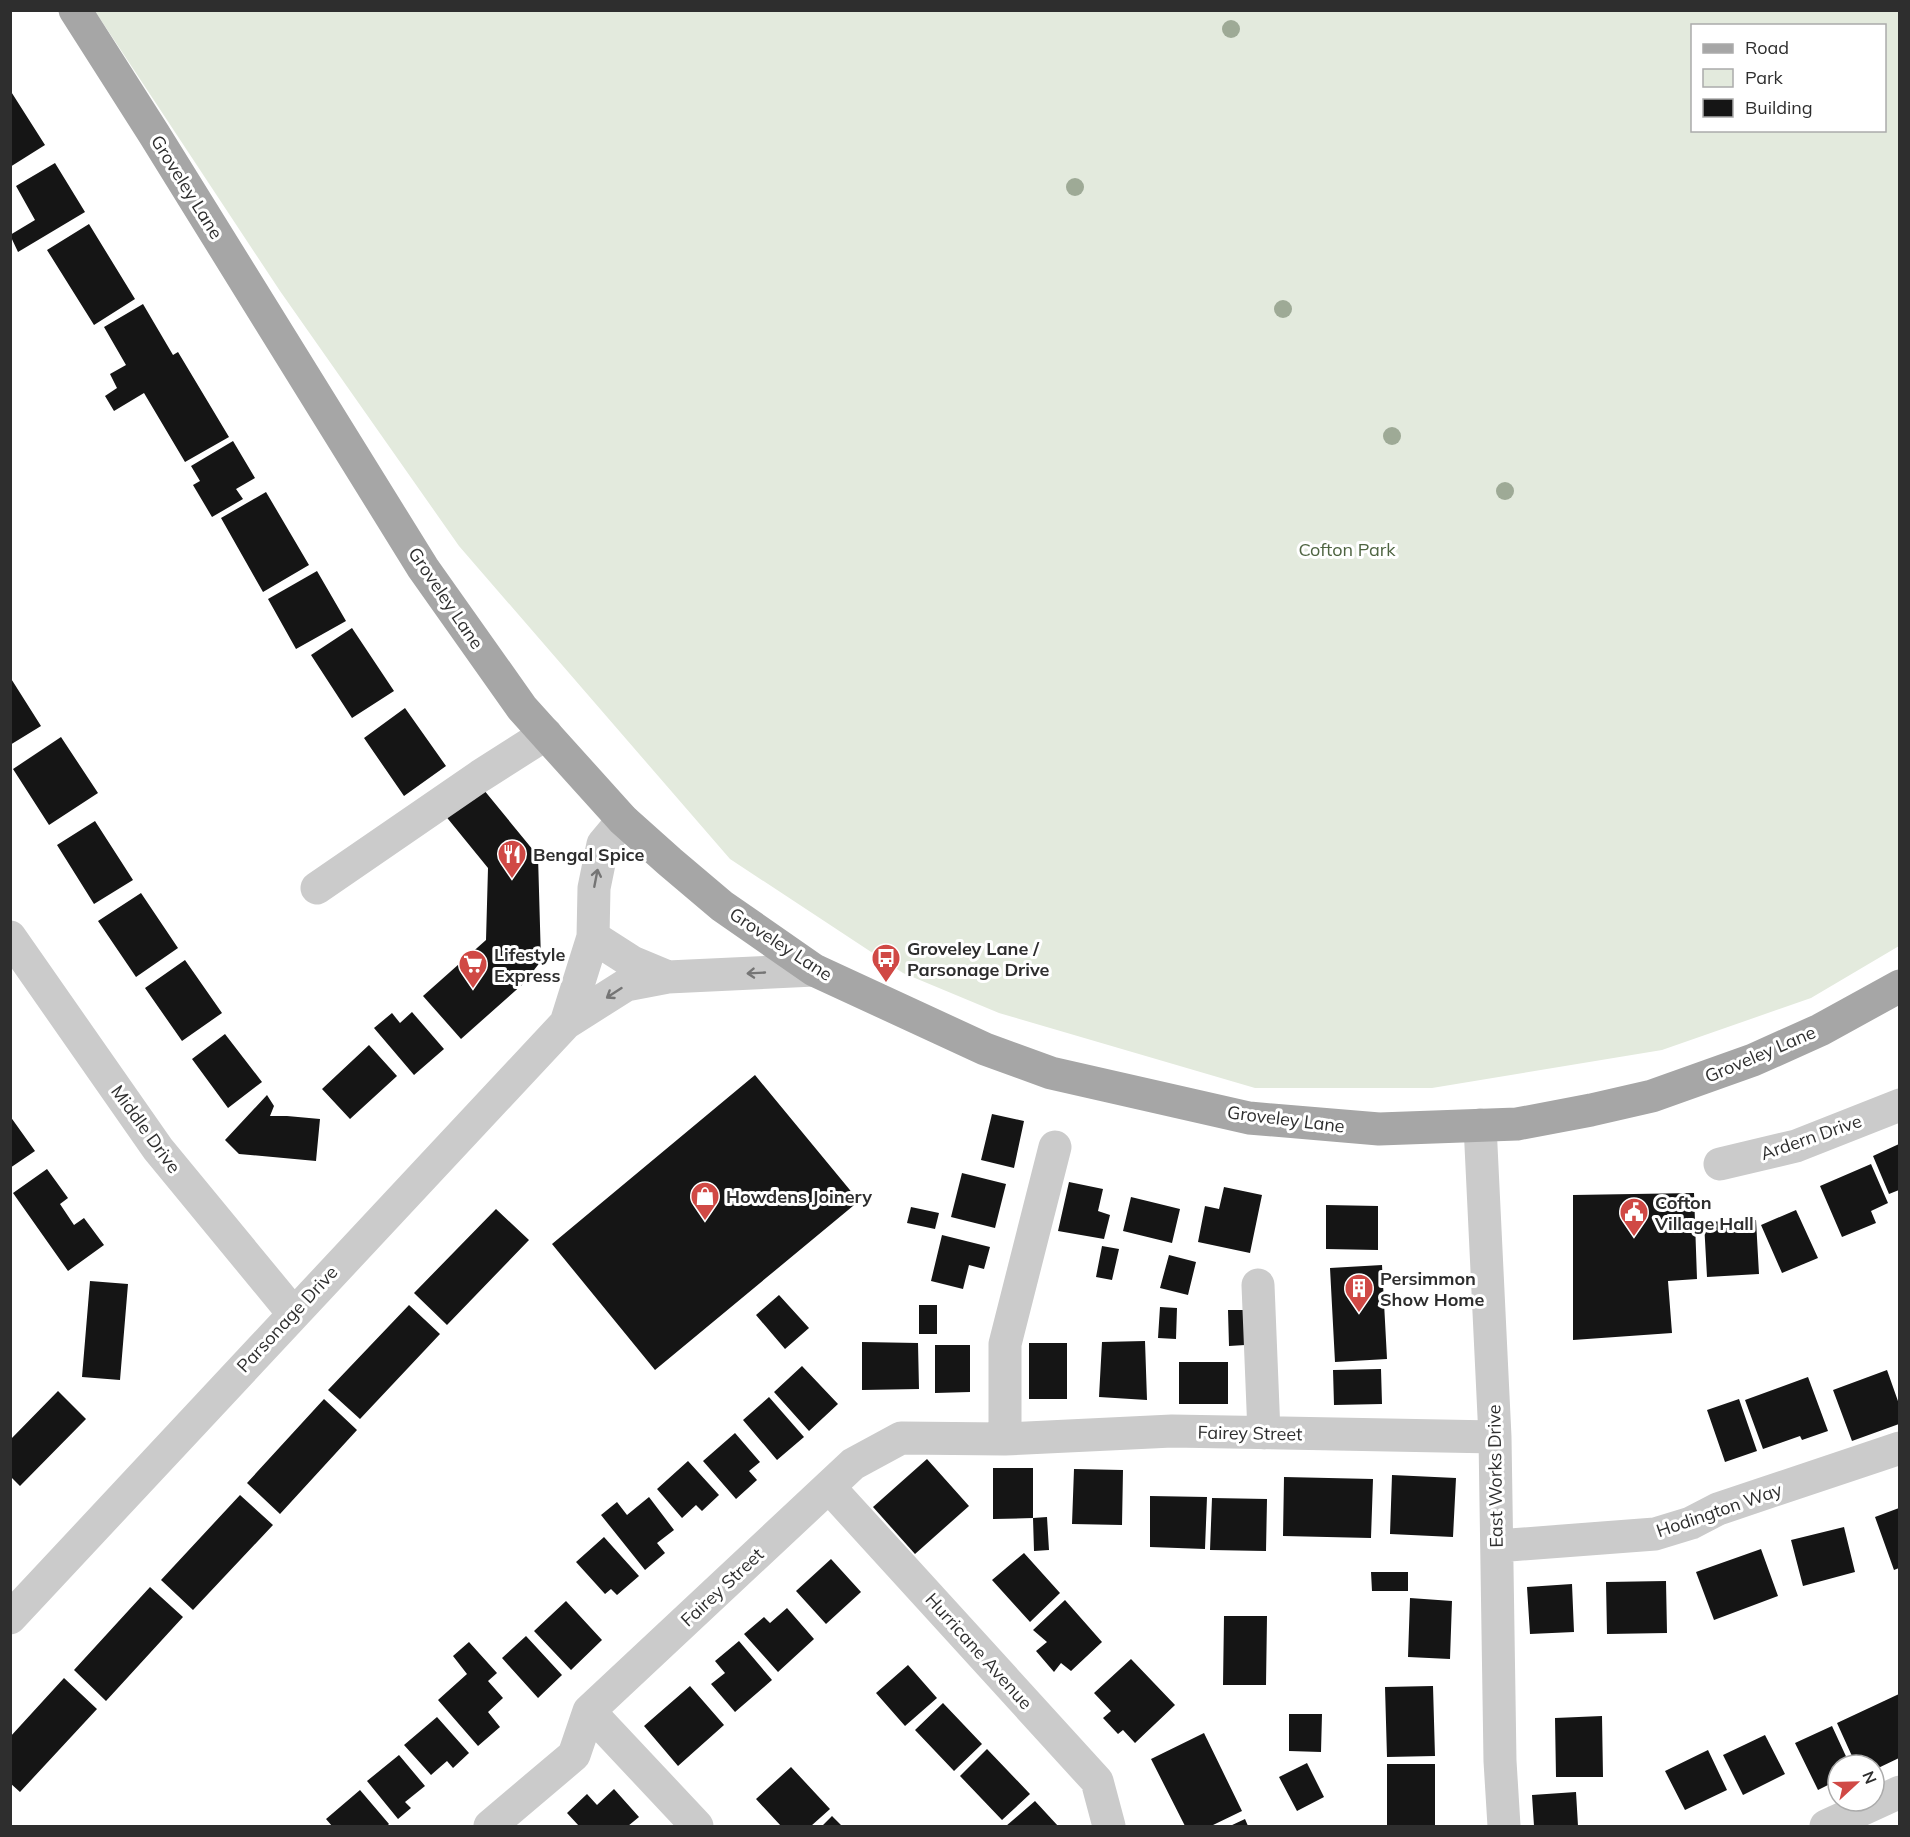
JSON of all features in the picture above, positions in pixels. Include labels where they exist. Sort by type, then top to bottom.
[{"type":"main road","name":"Groveley Lane","points":[[75,10],[237,266],[423,568],[522,708],[623,820],[722,906],[814,970],[985,1049],[1051,1073],[1249,1118],[1379,1129],[1517,1124],[1652,1096],[1753,1060],[1820,1030],[1899,986]]},
{"type":"street","points":[[317,888],[480,776],[546,734]]},
{"type":"street","name":"Parsonage Drive","points":[[566,1023],[593,937],[594,888],[603,844],[623,820]]},
{"type":"street","name":"Middle Drive","points":[[10,937],[158,1149],[293,1313]]},
{"type":"street","name":"Parsonage Drive","points":[[593,937],[632,962],[668,977]]},
{"type":"street","name":"Parsonage Drive","points":[[10,1618],[566,1023],[626,985],[668,977],[814,970]]},
{"type":"street","name":"Ardern Drive","points":[[1720,1164],[1796,1146],[1899,1105]]},
{"type":"street","name":"East Works Drive","points":[[1480,1125],[1496,1437],[1500,1761],[1504,1827]]},
{"type":"street","points":[[1005,1439],[1005,1344],[1055,1147]]},
{"type":"street","points":[[1258,1286],[1264,1433]]},
{"type":"street","name":"Fairey Street","points":[[490,1827],[574,1755],[589,1711],[854,1464],[901,1438],[1005,1439],[1172,1431],[1496,1437]]},
{"type":"street","name":"Hodington Way","points":[[1497,1546],[1654,1534],[1691,1523],[1718,1509],[1899,1448]]},
{"type":"street","name":"Hurricane Avenue","points":[[829,1486],[1097,1781],[1109,1827]]},
{"type":"street","points":[[589,1711],[697,1827]]},
{"type":"street","points":[[1826,1827],[1899,1792]]},
{"type":"green space","name":"Cofton Park","points":[[95,11],[1899,11],[1899,946],[1811,998],[1662,1050],[1432,1088],[1255,1088],[999,1013],[903,973],[730,859],[459,546],[280,291]]},
{"type":"building","points":[[10,90],[45,145],[10,167]]},
{"type":"building","points":[[55,163],[85,212],[18,252],[10,235],[35,220],[16,186]]},
{"type":"building","points":[[89,224],[135,299],[94,325],[47,250]]},
{"type":"building","points":[[143,304],[173,355],[178,352],[229,437],[185,462],[144,393],[114,411],[105,396],[117,388],[110,374],[126,365],[104,327]]},
{"type":"building","points":[[233,441],[255,478],[236,489],[243,499],[212,517],[193,485],[200,481],[191,466]]},
{"type":"building","points":[[266,492],[309,565],[263,592],[221,518]]},
{"type":"building","points":[[317,571],[346,621],[296,649],[268,599]]},
{"type":"building","points":[[352,628],[394,691],[352,718],[311,655]]},
{"type":"building","points":[[10,677],[41,726],[10,745]]},
{"type":"building","points":[[405,708],[446,766],[404,796],[364,738]]},
{"type":"building","points":[[61,737],[98,793],[49,825],[13,769]]},
{"type":"building","points":[[479,784],[538,856],[541,961],[524,983],[461,1039],[423,996],[486,940],[488,868],[444,814]]},
{"type":"building","points":[[95,821],[133,880],[94,904],[57,845]]},
{"type":"building","points":[[141,893],[178,948],[136,977],[98,921]]},
{"type":"building","points":[[185,960],[222,1013],[182,1041],[145,988]]},
{"type":"building","points":[[412,1012],[444,1049],[414,1075],[374,1028],[392,1013],[400,1023]]},
{"type":"building","points":[[225,1034],[262,1082],[228,1108],[192,1059]]},
{"type":"building","points":[[369,1045],[397,1076],[350,1119],[322,1089]]},
{"type":"building","name":"Howdens Joinery","points":[[755,1075],[859,1201],[655,1370],[552,1244]]},
{"type":"building","points":[[267,1095],[274,1106],[270,1116],[320,1119],[316,1161],[239,1154],[225,1140]]},
{"type":"building","points":[[992,1114],[1024,1121],[1014,1168],[981,1160]]},
{"type":"building","points":[[10,1116],[35,1151],[10,1168]]},
{"type":"building","points":[[1899,1144],[1899,1190],[1889,1194],[1873,1156]]},
{"type":"building","points":[[1871,1164],[1888,1203],[1871,1211],[1876,1223],[1842,1237],[1820,1186]]},
{"type":"building","points":[[47,1169],[68,1198],[60,1204],[74,1225],[84,1218],[104,1245],[68,1271],[13,1193]]},
{"type":"building","points":[[962,1173],[1006,1184],[995,1228],[951,1217]]},
{"type":"building","points":[[1069,1182],[1103,1189],[1098,1211],[1110,1215],[1104,1239],[1058,1231]]},
{"type":"building","points":[[1224,1187],[1262,1195],[1250,1253],[1198,1242],[1205,1206],[1219,1209]]},
{"type":"building","name":"Cofton Village Hall","points":[[1694,1193],[1697,1279],[1668,1281],[1672,1333],[1573,1340],[1573,1195]]},
{"type":"building","points":[[1131,1197],[1180,1209],[1172,1243],[1123,1231]]},
{"type":"building","points":[[1326,1205],[1378,1206],[1378,1250],[1326,1249]]},
{"type":"building","points":[[911,1207],[939,1213],[935,1229],[907,1223]]},
{"type":"building","points":[[496,1209],[529,1240],[447,1325],[414,1293]]},
{"type":"building","points":[[1796,1210],[1818,1258],[1782,1273],[1761,1225]]},
{"type":"building","points":[[1756,1220],[1759,1274],[1707,1277],[1704,1222]]},
{"type":"building","points":[[942,1235],[990,1247],[984,1269],[969,1265],[963,1289],[931,1281]]},
{"type":"building","points":[[1102,1246],[1119,1249],[1112,1280],[1096,1277]]},
{"type":"building","points":[[1169,1255],[1196,1262],[1188,1295],[1160,1288]]},
{"type":"building","name":"Persimmon Show Home","points":[[1382,1265],[1387,1359],[1335,1362],[1330,1268]]},
{"type":"building","points":[[90,1281],[128,1284],[120,1380],[82,1377]]},
{"type":"building","points":[[779,1295],[809,1328],[785,1349],[756,1315]]},
{"type":"building","points":[[409,1305],[440,1334],[360,1419],[328,1390]]},
{"type":"building","points":[[919,1305],[937,1305],[937,1334],[919,1334]]},
{"type":"building","points":[[1160,1307],[1177,1308],[1176,1339],[1158,1338]]},
{"type":"building","points":[[1228,1310],[1245,1310],[1245,1345],[1229,1346]]},
{"type":"building","points":[[1145,1341],[1147,1400],[1099,1397],[1102,1342]]},
{"type":"building","points":[[862,1342],[918,1343],[919,1389],[862,1390]]},
{"type":"building","points":[[1029,1343],[1067,1343],[1067,1399],[1029,1399]]},
{"type":"building","points":[[935,1345],[970,1345],[970,1392],[935,1393]]},
{"type":"building","points":[[1179,1362],[1228,1362],[1228,1404],[1179,1404]]},
{"type":"building","points":[[802,1366],[838,1404],[809,1431],[774,1392]]},
{"type":"building","points":[[1381,1369],[1382,1404],[1334,1405],[1333,1370]]},
{"type":"building","points":[[1887,1370],[1899,1404],[1899,1424],[1852,1441],[1833,1390]]},
{"type":"building","points":[[1808,1377],[1828,1431],[1802,1440],[1800,1436],[1763,1449],[1745,1400]]},
{"type":"building","points":[[58,1391],[86,1419],[20,1486],[10,1476],[10,1440]]},
{"type":"building","points":[[769,1397],[804,1437],[777,1460],[743,1420]]},
{"type":"building","points":[[324,1399],[357,1430],[280,1514],[247,1483]]},
{"type":"building","points":[[1739,1399],[1757,1451],[1725,1462],[1707,1410]]},
{"type":"building","points":[[735,1433],[760,1462],[749,1471],[757,1480],[736,1499],[703,1461]]},
{"type":"building","points":[[927,1459],[969,1506],[915,1554],[873,1507]]},
{"type":"building","points":[[688,1461],[719,1495],[702,1511],[696,1505],[682,1518],[657,1489]]},
{"type":"building","points":[[993,1468],[1033,1468],[1033,1518],[993,1519]]},
{"type":"building","points":[[1074,1469],[1123,1470],[1122,1525],[1072,1524]]},
{"type":"building","points":[[1392,1475],[1456,1478],[1453,1537],[1390,1534]]},
{"type":"building","points":[[1284,1477],[1373,1479],[1371,1538],[1283,1536]]},
{"type":"building","points":[[240,1495],[273,1525],[193,1610],[161,1580]]},
{"type":"building","points":[[1150,1496],[1207,1497],[1205,1549],[1150,1547]]},
{"type":"building","points":[[649,1497],[674,1530],[657,1543],[665,1553],[645,1570],[601,1515],[617,1502],[627,1515]]},
{"type":"building","points":[[1212,1498],[1267,1499],[1266,1551],[1210,1550]]},
{"type":"building","points":[[1899,1508],[1899,1568],[1894,1570],[1875,1517]]},
{"type":"building","points":[[1047,1517],[1049,1550],[1034,1551],[1033,1518]]},
{"type":"building","points":[[1844,1527],[1855,1572],[1803,1586],[1791,1540]]},
{"type":"building","points":[[604,1537],[639,1576],[617,1595],[611,1589],[605,1594],[576,1562]]},
{"type":"building","points":[[1761,1549],[1778,1596],[1714,1620],[1696,1572]]},
{"type":"building","points":[[1024,1553],[1060,1593],[1030,1622],[992,1580]]},
{"type":"building","points":[[831,1559],[861,1592],[826,1624],[796,1591]]},
{"type":"building","points":[[1371,1572],[1408,1572],[1408,1591],[1372,1591]]},
{"type":"building","points":[[1666,1581],[1667,1633],[1607,1634],[1606,1582]]},
{"type":"building","points":[[1572,1584],[1574,1632],[1530,1634],[1527,1587]]},
{"type":"building","points":[[150,1587],[183,1617],[106,1701],[74,1670]]},
{"type":"building","points":[[1410,1598],[1452,1601],[1450,1659],[1408,1657]]},
{"type":"building","points":[[1065,1600],[1102,1642],[1071,1671],[1061,1663],[1054,1672],[1036,1651],[1047,1642],[1033,1630]]},
{"type":"building","points":[[566,1601],[602,1640],[571,1670],[534,1631]]},
{"type":"building","points":[[787,1608],[814,1639],[778,1672],[744,1634],[764,1617],[770,1623]]},
{"type":"building","points":[[1224,1616],[1267,1616],[1266,1685],[1223,1685]]},
{"type":"building","points":[[526,1636],[562,1675],[538,1698],[502,1658]]},
{"type":"building","points":[[739,1641],[772,1680],[735,1712],[711,1684],[725,1673],[715,1661]]},
{"type":"building","points":[[469,1642],[497,1673],[488,1681],[503,1698],[488,1712],[500,1727],[478,1746],[438,1700],[467,1674],[453,1656]]},
{"type":"building","points":[[1131,1659],[1175,1705],[1135,1743],[1123,1730],[1118,1734],[1103,1718],[1111,1711],[1094,1693]]},
{"type":"building","points":[[908,1665],[937,1698],[905,1726],[876,1693]]},
{"type":"building","points":[[64,1678],[97,1709],[20,1792],[10,1783],[10,1737]]},
{"type":"building","points":[[690,1686],[724,1725],[678,1766],[644,1726]]},
{"type":"building","points":[[1433,1686],[1435,1756],[1387,1757],[1385,1687]]},
{"type":"building","points":[[1899,1694],[1899,1758],[1886,1764],[1886,1753],[1851,1753],[1837,1723]]},
{"type":"building","points":[[943,1703],[982,1744],[954,1771],[915,1730]]},
{"type":"building","points":[[1289,1714],[1322,1714],[1321,1752],[1289,1751]]},
{"type":"building","points":[[1602,1716],[1603,1777],[1556,1777],[1555,1718]]},
{"type":"building","points":[[437,1717],[469,1753],[453,1768],[447,1761],[431,1775],[404,1745]]},
{"type":"building","points":[[1832,1726],[1844,1753],[1826,1753],[1826,1786],[1818,1790],[1795,1743]]},
{"type":"building","points":[[1204,1733],[1242,1811],[1211,1826],[1185,1826],[1151,1759]]},
{"type":"building","points":[[1765,1735],[1785,1774],[1743,1795],[1723,1755]]},
{"type":"building","points":[[987,1749],[1030,1794],[1002,1820],[960,1776]]},
{"type":"building","points":[[1708,1750],[1727,1790],[1685,1810],[1665,1771]]},
{"type":"building","points":[[399,1755],[425,1786],[405,1802],[411,1808],[398,1819],[367,1781]]},
{"type":"building","points":[[1307,1763],[1324,1797],[1297,1811],[1279,1777]]},
{"type":"building","points":[[1387,1764],[1435,1764],[1435,1826],[1387,1826]]},
{"type":"building","points":[[791,1767],[830,1809],[811,1826],[781,1826],[756,1799]]},
{"type":"building","points":[[614,1789],[639,1817],[628,1826],[579,1826],[567,1813],[587,1794],[597,1805]]},
{"type":"building","points":[[360,1790],[389,1824],[387,1826],[332,1826],[326,1819]]},
{"type":"building","points":[[1576,1792],[1578,1826],[1534,1826],[1532,1795]]},
{"type":"building","points":[[1035,1801],[1058,1826],[1006,1826]]},
{"type":"building","points":[[832,1816],[842,1826],[822,1826]]},
{"type":"building","points":[[1245,1819],[1248,1826],[1230,1826]]},
{"type":"place","name":"Bengal Spice","points":[[512,880]]},
{"type":"place","name":"Groveley Lane / Parsonage Drive","points":[[886,984]]},
{"type":"place","name":"Lifestyle Express","points":[[473,990]]},
{"type":"place","name":"Howdens Joinery","points":[[705,1222]]},
{"type":"place","name":"Cofton Village Hall","points":[[1634,1238]]},
{"type":"place","name":"Persimmon Show Home","points":[[1359,1314]]}]
